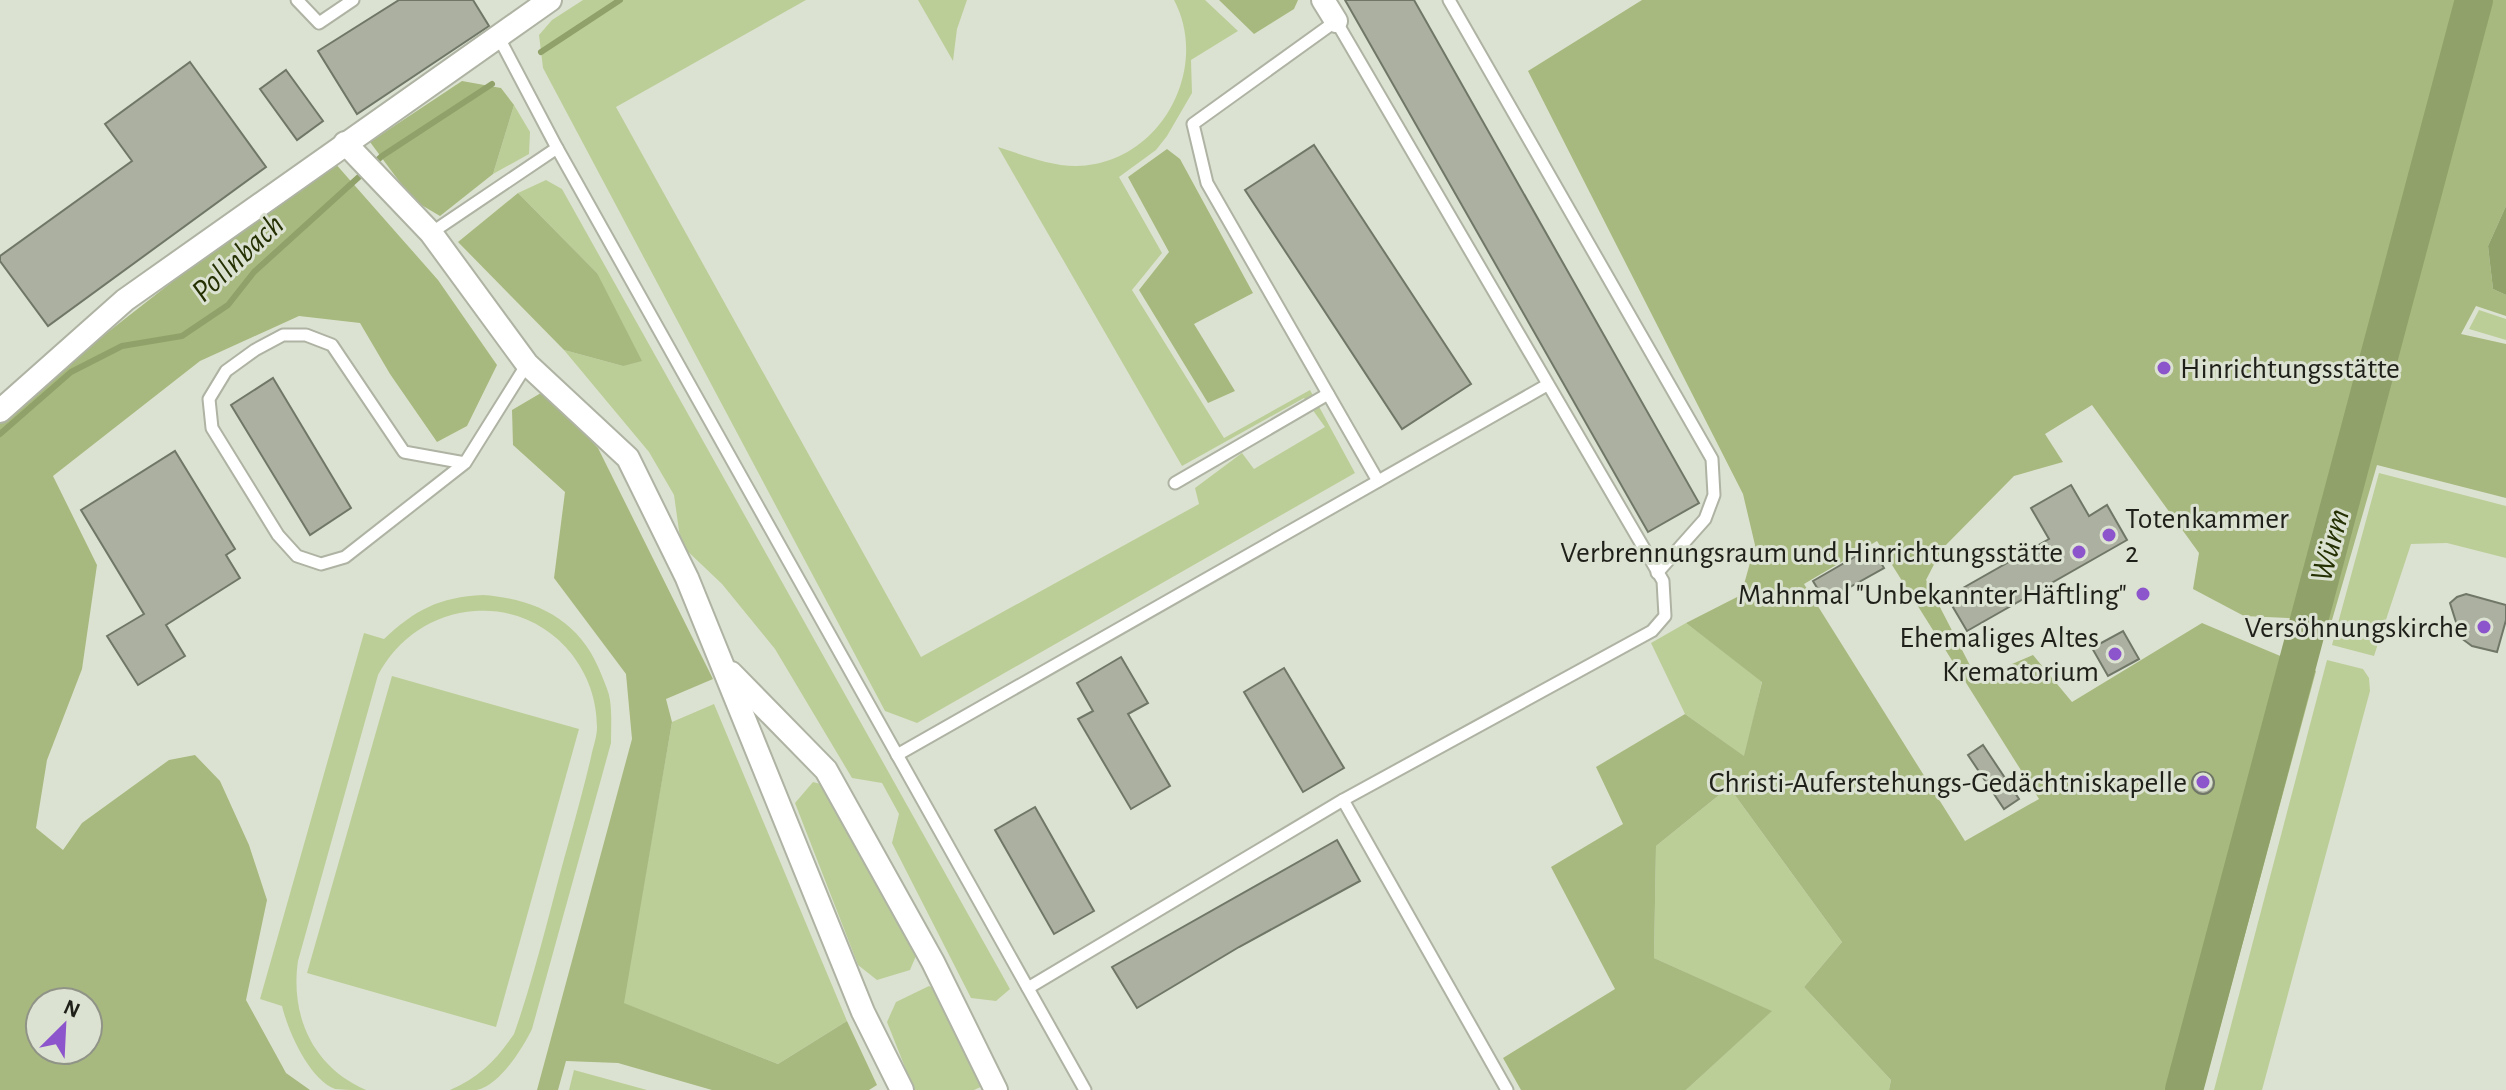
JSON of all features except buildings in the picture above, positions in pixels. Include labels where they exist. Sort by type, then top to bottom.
[{"type":"street","points":[[0,411],[125,300],[352,150],[498,36],[550,0]]},
{"type":"street","points":[[1323,0],[1336,21]]},
{"type":"street","points":[[352,150],[431,233],[527,364],[628,458],[687,578],[863,1012],[902,1090]]},
{"type":"street","points":[[722,664],[826,770],[933,962],[996,1090]]},
{"type":"lane","points":[[297,0],[319,23],[353,0]]},
{"type":"lane","points":[[1449,0],[1712,459],[1714,495],[1705,519],[1657,573]]},
{"type":"lane","points":[[1028,988],[1343,800],[1652,631],[1665,616],[1663,581],[1336,21],[1193,124],[1207,183],[1378,481]]},
{"type":"lane","points":[[498,36],[557,148],[1085,1090]]},
{"type":"lane","points":[[431,233],[557,148]]},
{"type":"lane","points":[[465,463],[404,452],[332,345],[306,335],[283,335],[255,350],[226,371],[209,399],[212,428],[278,535],[297,556],[321,564],[345,557],[465,463],[527,364]]},
{"type":"lane","points":[[897,755],[1547,385]]},
{"type":"lane","points":[[1175,483],[1328,394]]},
{"type":"lane","points":[[1343,800],[1507,1090]]},
{"type":"shaded area","points":[[583,0],[806,0],[616,107],[921,657],[1199,504],[1195,488],[1242,453],[1254,469],[1325,427],[1304,398],[1182,466],[998,147],[1046,162],[1082,166],[1120,156],[1142,141],[1161,123],[1174,101],[1183,76],[1186,51],[1183,25],[1174,0],[1205,0],[1238,31],[1191,60],[1192,93],[1167,136],[1156,150],[1119,177],[1162,253],[1132,290],[1224,438],[1310,390],[1355,473],[917,723],[885,711],[543,68],[539,35],[552,20]]},
{"type":"shaded area","points":[[918,0],[967,0],[957,29],[953,61]]},
{"type":"shaded area","points":[[1219,0],[1298,0],[1294,9],[1254,34]]},
{"type":"shaded area","points":[[1642,0],[2506,0],[2506,206],[2488,246],[2493,289],[2506,295],[2506,316],[2476,306],[2461,334],[2506,344],[2506,498],[2377,465],[2332,620],[2244,616],[2193,589],[2199,553],[2092,405],[2045,434],[2063,462],[2014,476],[1942,549],[1926,580],[1977,679],[2033,655],[2072,702],[2202,623],[2316,671],[2203,1090],[1889,1090],[1891,1080],[1804,987],[1842,942],[1729,787],[1656,846],[1654,958],[1772,1011],[1686,1090],[1521,1090],[1503,1058],[1615,989],[1551,867],[1623,824],[1596,767],[1685,714],[1744,756],[1762,682],[1686,623],[1741,595],[1755,545],[1743,494],[1528,71]],"holes":[[[1877,541],[2039,799],[1965,841],[1804,584]]]},
{"type":"shaded area","points":[[462,81],[501,88],[514,105],[493,174],[440,216],[413,200],[370,142]]},
{"type":"shaded area","points":[[514,105],[530,132],[529,154],[493,174]]},
{"type":"shaded area","points":[[1167,149],[1180,159],[1253,293],[1194,324],[1235,391],[1208,403],[1139,290],[1169,252],[1128,177]]},
{"type":"shaded area","points":[[334,162],[438,280],[497,365],[467,426],[437,442],[390,374],[360,323],[299,316],[200,361],[53,476],[97,565],[82,669],[47,760],[36,828],[63,850],[82,823],[169,760],[195,755],[220,781],[249,845],[267,900],[246,1000],[286,1073],[310,1090],[0,1090],[0,424],[94,343],[218,246]]},
{"type":"shaded area","points":[[546,180],[562,189],[1010,989],[996,1001],[971,998],[892,843],[899,814],[882,783],[852,778],[775,649],[722,584],[681,545],[674,495],[649,452],[564,350],[623,366],[597,273],[518,193]]},
{"type":"shaded area","points":[[518,193],[597,273],[642,361],[623,366],[564,350],[458,242]]},
{"type":"shaded area","points":[[2506,206],[2506,295],[2493,289],[2488,246]]},
{"type":"shaded area","points":[[2479,310],[2506,319],[2506,340],[2469,329]]},
{"type":"shaded area","points":[[546,390],[598,448],[713,679],[666,699],[672,722],[624,1003],[778,1064],[847,1021],[877,1085],[869,1090],[712,1090],[618,1063],[566,1061],[558,1090],[537,1090],[632,739],[626,674],[554,578],[565,492],[513,445],[512,410]]},
{"type":"shaded area","points":[[2379,473],[2506,506],[2506,558],[2447,543],[2411,544],[2374,656],[2332,645]]},
{"type":"shaded area","points":[[483,595],[503,597],[540,608],[570,628],[593,657],[611,705],[611,743],[532,1029],[516,1056],[494,1081],[477,1090],[450,1090],[486,1067],[514,1034],[595,742],[595,703],[576,660],[561,642],[543,628],[499,612],[460,613],[431,623],[406,639],[378,675],[298,961],[298,1001],[309,1038],[332,1068],[366,1090],[335,1089],[308,1065],[289,1028],[282,1006],[260,999],[364,633],[384,639],[406,620],[429,607],[453,599]]},
{"type":"shaded area","points":[[1686,623],[1762,681],[1745,757],[1685,714],[1651,643]]},
{"type":"shaded area","points":[[2327,660],[2363,669],[2369,678],[2370,691],[2262,1090],[2214,1090]]},
{"type":"shaded area","points":[[392,676],[579,729],[496,1027],[307,973]]},
{"type":"shaded area","points":[[714,704],[847,1021],[778,1064],[623,1003],[672,722]]},
{"type":"shaded area","points":[[813,782],[828,786],[918,951],[910,970],[877,980],[858,965],[795,803]]},
{"type":"shaded area","points":[[1729,787],[1842,942],[1804,987],[1891,1080],[1889,1090],[1686,1090],[1771,1011],[1654,958],[1656,846]]},
{"type":"shaded area","points":[[929,986],[940,992],[985,1085],[974,1090],[914,1090],[887,1022],[896,1002]]},
{"type":"shaded area","points":[[574,1070],[647,1090],[569,1090]]},
{"type":"waterway","name":"Pollnbach","points":[[541,52],[620,0]]},
{"type":"waterway","name":"Würm","points":[[2184,1090],[2474,0]]},
{"type":"waterway","name":"Pollnbach","points":[[0,434],[71,372],[122,346],[182,336],[228,305],[254,272],[382,156],[492,84]]},
{"type":"place","name":"Hinrichtungsstätte","points":[[2164,368]]},
{"type":"place","name":"Totenkammer 2","points":[[2109,535]]},
{"type":"place","name":"Verbrennungsraum und Hinrichtungsstätte","points":[[2079,552]]},
{"type":"place","name":"Mahnmal \"Unbekannter Häftling\"","points":[[2143,594]]},
{"type":"place","name":"Versöhnungskirche","points":[[2484,627]]},
{"type":"place","name":"Ehemaliges Altes Krematorium","points":[[2115,654]]},
{"type":"place","name":"Christi-Auferstehungs-Gedächtniskapelle","points":[[2203,782]]}]
